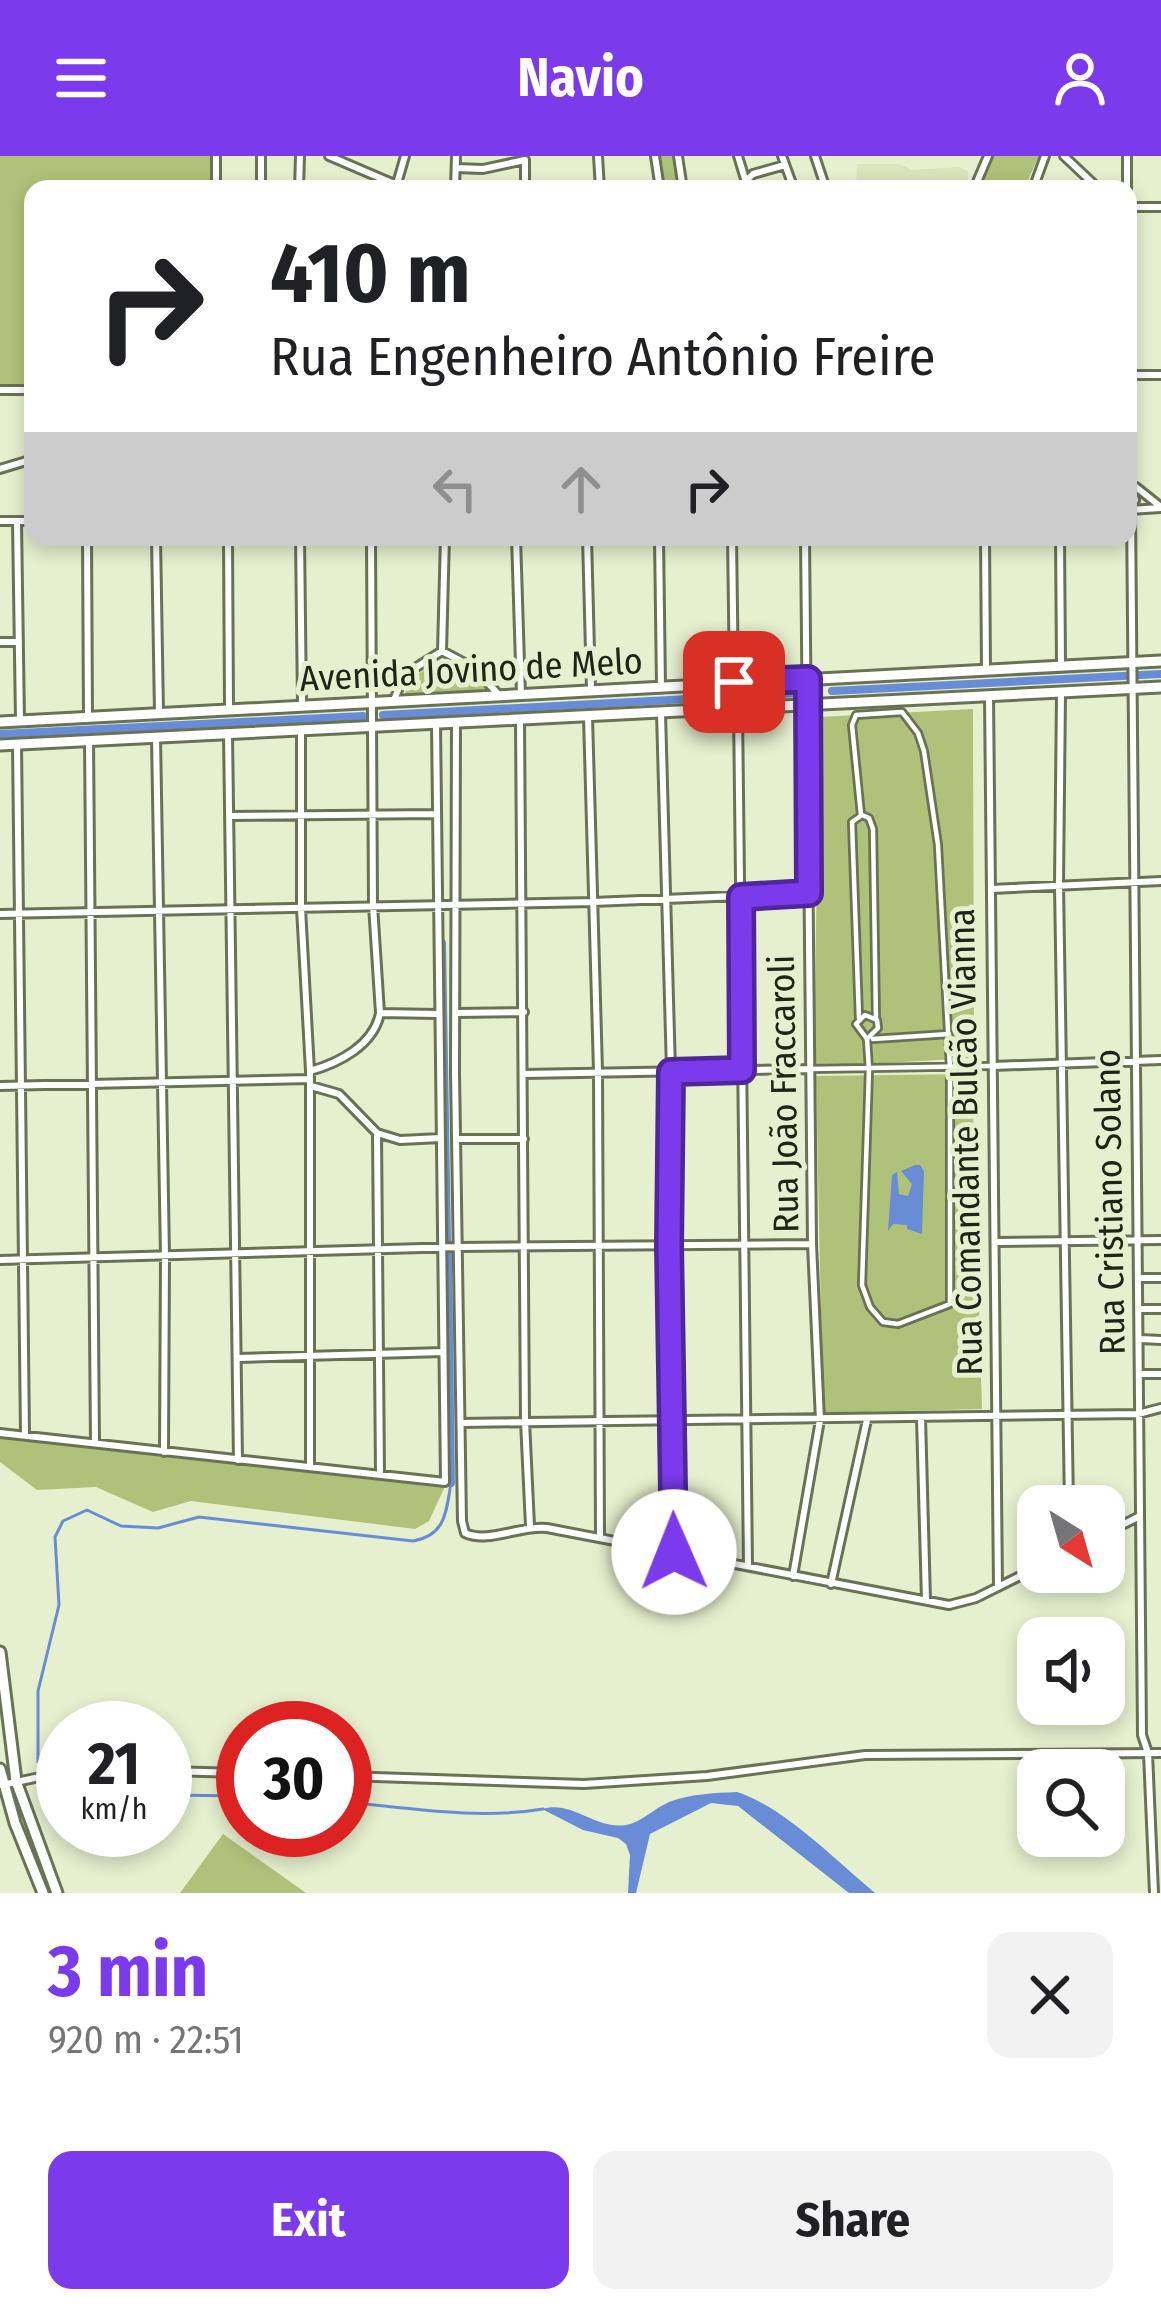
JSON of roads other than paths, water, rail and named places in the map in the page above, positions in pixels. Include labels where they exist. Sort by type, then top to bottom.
[{"type":"main road","name":"Avenida Jovino de Melo","points":[[0,722],[1161,662]]},
{"type":"main road","points":[[0,745],[1161,687]]},
{"type":"main road","points":[[0,1652],[16,1781],[57,1893]]},
{"type":"main road","points":[[0,1769],[43,1893]]},
{"type":"street","points":[[329,156],[381,180]]},
{"type":"street","points":[[455,180],[456,156]]},
{"type":"street","points":[[738,156],[745,179],[783,160]]},
{"type":"street","points":[[1064,156],[1089,180]]},
{"type":"street","points":[[456,168],[483,169],[525,158]]},
{"type":"street","points":[[1137,488],[1161,507]]},
{"type":"street","points":[[0,520],[24,521]]},
{"type":"street","points":[[17,521],[20,721]]},
{"type":"street","points":[[87,546],[88,717]]},
{"type":"street","points":[[156,546],[159,713]]},
{"type":"street","points":[[228,546],[229,709]]},
{"type":"street","points":[[300,546],[302,705]]},
{"type":"street","points":[[0,1086],[310,1079],[338,1064],[370,1034],[380,1013],[373,905],[371,546]]},
{"type":"street","points":[[442,651],[445,546]]},
{"type":"street","points":[[516,546],[521,695]]},
{"type":"street","points":[[587,546],[591,691]]},
{"type":"street","points":[[659,546],[661,688]]},
{"type":"street","points":[[732,546],[734,682]]},
{"type":"street","name":"Rua João Fraccaroli","points":[[793,1576],[820,1420],[812,1244],[805,546]]},
{"type":"street","points":[[985,546],[986,670]]},
{"type":"street","points":[[1060,546],[1061,667]]},
{"type":"street","name":"Rua Cristiano Solano","points":[[1130,546],[1138,1517],[1142,1735],[1148,1753],[1154,1893]]},
{"type":"street","points":[[0,643],[19,642]]},
{"type":"street","points":[[442,651],[474,668],[500,695]]},
{"type":"street","points":[[394,701],[404,675],[442,651]]},
{"type":"street","points":[[1061,693],[1059,885],[1069,1485]]},
{"type":"street","name":"Rua Comandante Bulcão Vianna","points":[[989,696],[998,1587]]},
{"type":"street","points":[[739,710],[748,1567]]},
{"type":"street","points":[[902,712],[918,733],[924,751],[938,844],[950,1068],[950,1304],[898,1324],[883,1322],[870,1307],[862,1285],[869,1070],[867,1039],[858,1031],[852,822],[861,815],[852,724],[856,715],[902,712]]},
{"type":"street","points":[[662,713],[671,1072],[674,1552]]},
{"type":"street","points":[[588,717],[598,1071],[599,1538]]},
{"type":"street","points":[[520,720],[525,1421],[530,1526]]},
{"type":"street","points":[[0,1433],[445,1482],[442,1352],[458,1139],[456,723]]},
{"type":"street","points":[[436,724],[441,1138],[465,1533],[476,1538],[530,1526],[926,1602],[963,1603],[1017,1578]]},
{"type":"street","points":[[301,731],[301,908],[310,1079],[310,1467]]},
{"type":"street","points":[[228,734],[238,1460]]},
{"type":"street","points":[[156,737],[164,1452]]},
{"type":"street","points":[[89,740],[95,1443]]},
{"type":"street","points":[[17,744],[25,1435]]},
{"type":"street","points":[[229,816],[437,814]]},
{"type":"street","points":[[861,815],[869,818],[873,829],[876,1019],[875,1035],[867,1039]]},
{"type":"street","points":[[991,889],[1161,881]]},
{"type":"street","points":[[0,914],[809,893]]},
{"type":"street","points":[[456,1013],[524,1012]]},
{"type":"street","points":[[380,1013],[438,1014]]},
{"type":"street","points":[[859,1018],[876,1019]]},
{"type":"street","points":[[867,1039],[949,1034]]},
{"type":"street","points":[[524,1074],[1161,1060]]},
{"type":"street","points":[[310,1079],[339,1094],[376,1133],[400,1140],[441,1138]]},
{"type":"street","points":[[376,1133],[380,1474]]},
{"type":"street","points":[[458,1139],[524,1139]]},
{"type":"street","points":[[995,1242],[1161,1240]]},
{"type":"street","points":[[0,1260],[526,1246],[812,1244]]},
{"type":"street","points":[[1138,1278],[1161,1278]]},
{"type":"street","points":[[1139,1309],[1161,1310]]},
{"type":"street","points":[[1139,1339],[1161,1340]]},
{"type":"street","points":[[239,1358],[442,1352]]},
{"type":"street","points":[[1139,1373],[1161,1374]]},
{"type":"street","points":[[461,1423],[867,1420],[1138,1414],[1159,1409]]},
{"type":"street","points":[[921,1418],[926,1602]]},
{"type":"street","points":[[831,1584],[867,1420]]},
{"type":"street","points":[[1125,1524],[1138,1517]]},
{"type":"street","points":[[372,1777],[556,1784],[647,1782],[908,1753],[1161,1753]]},
{"type":"street","points":[[2,1785],[36,1777]]},
{"type":"water","points":[[915,1165],[924,1171],[922,1234],[907,1225],[893,1224],[888,1231],[892,1175],[897,1172],[899,1194],[908,1196],[912,1184],[901,1171]]},
{"type":"water","points":[[737,1792],[791,1822],[875,1893],[849,1893],[738,1806],[711,1803],[650,1834],[636,1893],[628,1893],[626,1844],[583,1830],[542,1809],[564,1808],[604,1823],[626,1825],[677,1799]]},
{"type":"waterway","points":[[832,691],[1161,674]]},
{"type":"waterway","points":[[383,715],[801,693]]},
{"type":"waterway","points":[[0,734],[363,716]]},
{"type":"waterway","points":[[442,943],[447,1241]]},
{"type":"waterway","points":[[448,1255],[451,1483]]},
{"type":"waterway","points":[[38,1701],[59,1605],[55,1537],[63,1521],[87,1510],[121,1526],[158,1528],[199,1517],[413,1541],[438,1528],[451,1483]]},
{"type":"waterway","points":[[192,1795],[216,1796]]},
{"type":"waterway","points":[[372,1805],[469,1813],[543,1809]]}]
